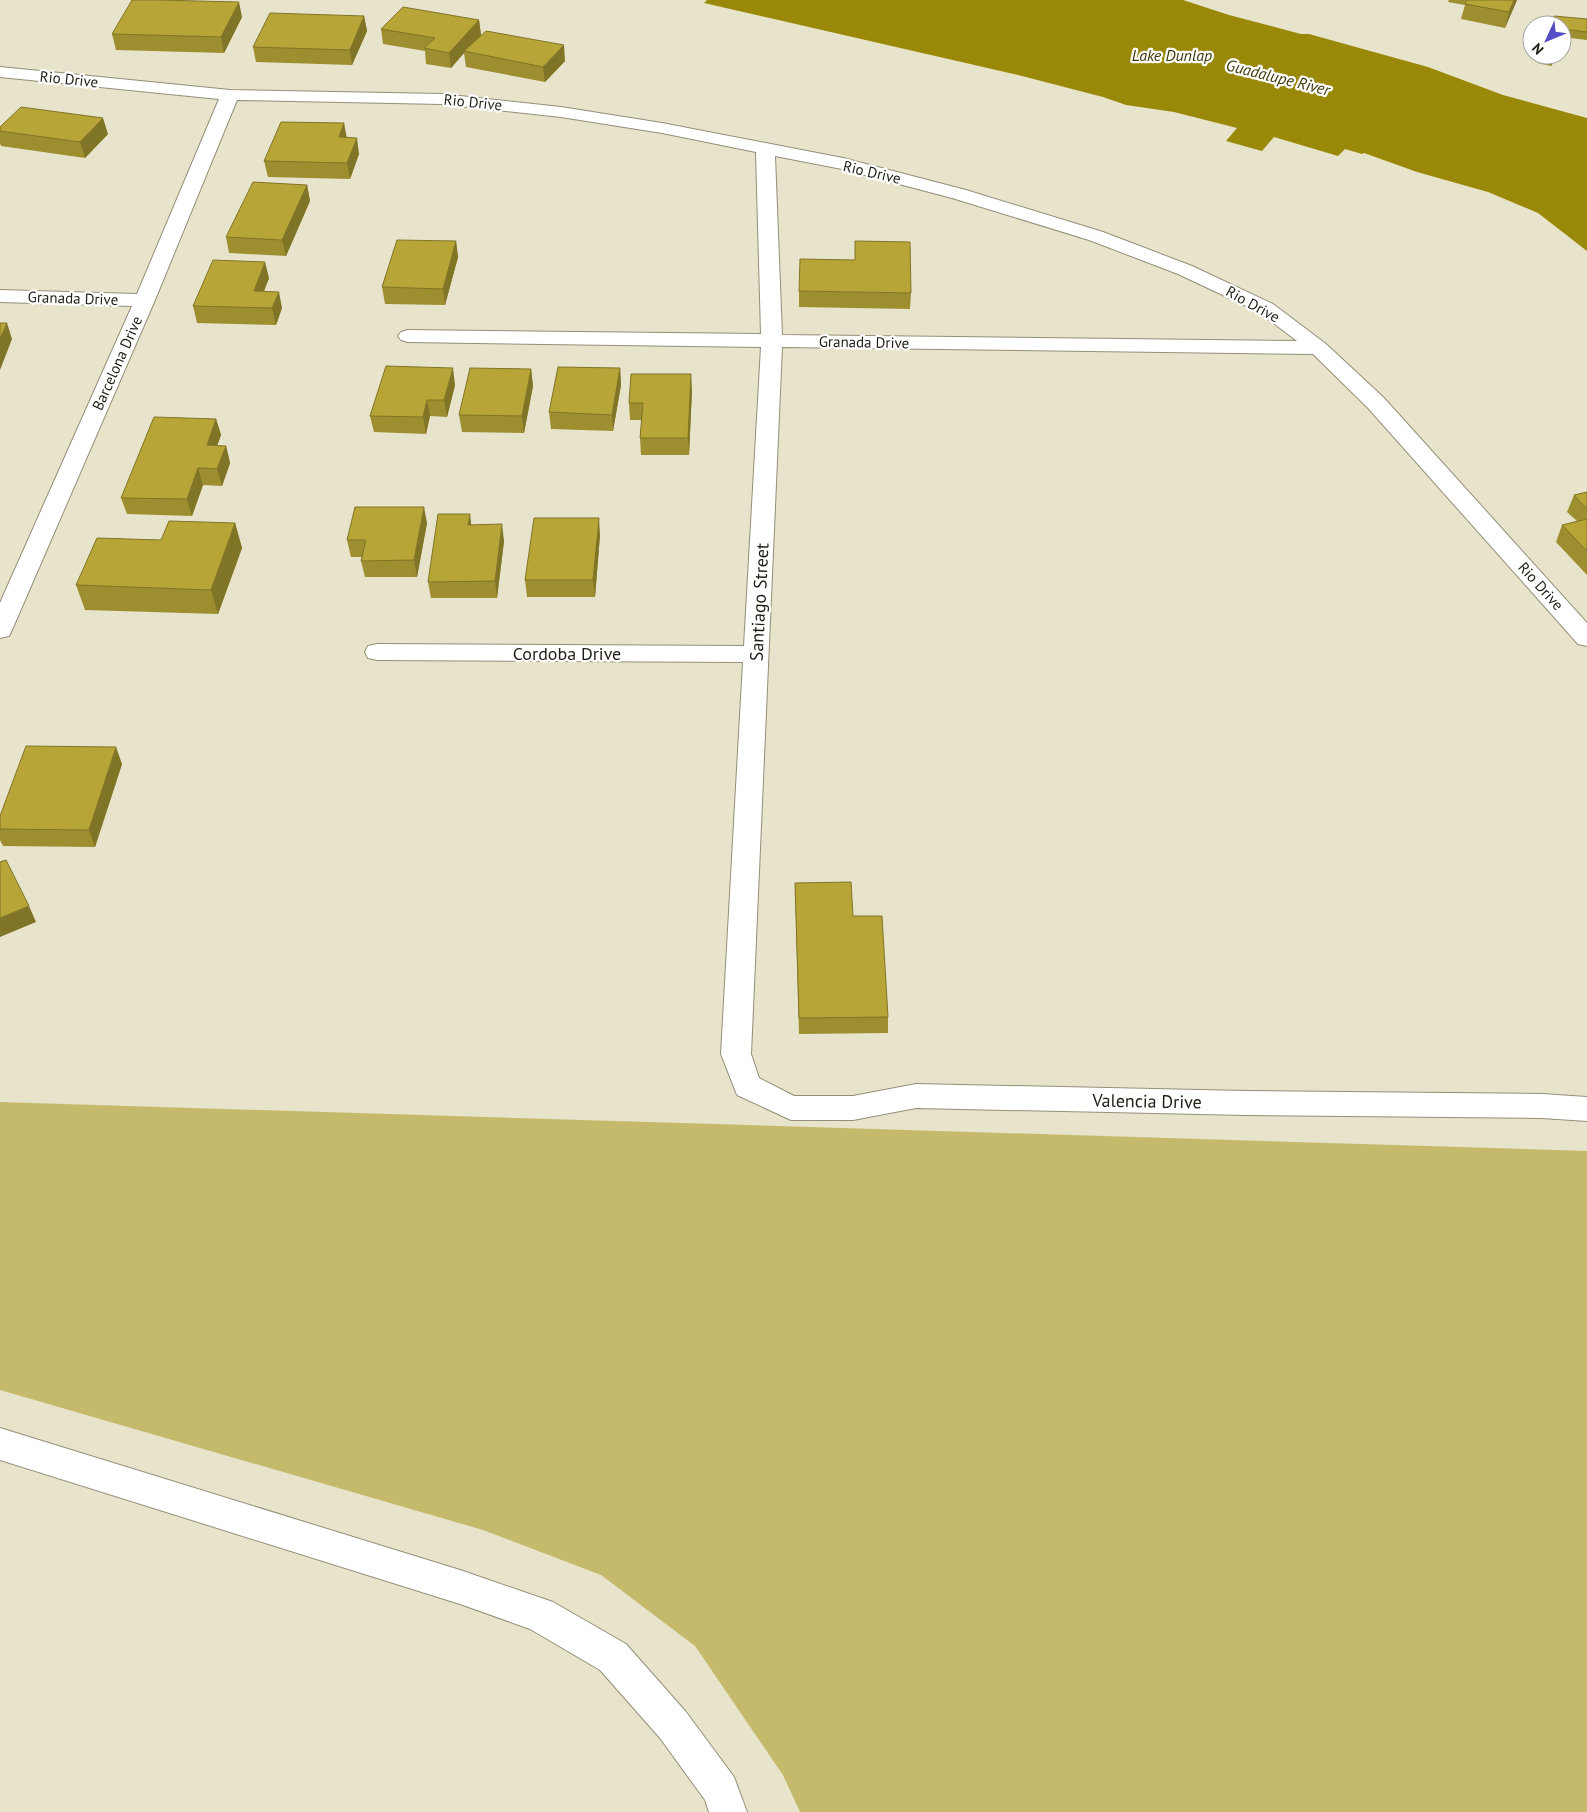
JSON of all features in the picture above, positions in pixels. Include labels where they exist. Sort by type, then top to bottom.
[{"type":"street","name":"Rio Drive","points":[[0,72],[230,95],[442,99],[561,112],[662,128],[899,178],[1007,208],[1105,239],[1185,270],[1266,308],[1319,348],[1376,403],[1587,638]]},
{"type":"street","name":"Barcelona Drive","points":[[0,630],[145,300],[230,95]]},
{"type":"street","name":"Santiago Street","points":[[736,1054],[772,341],[765,149]]},
{"type":"street","name":"Granada Drive","points":[[0,296],[145,300]]},
{"type":"street","name":"Granada Drive","points":[[408,336],[1319,348]]},
{"type":"street","name":"Cordoba Drive","points":[[377,652],[756,654]]},
{"type":"street","name":"Valencia Drive","points":[[736,1054],[747,1086],[791,1108],[853,1108],[916,1096],[1246,1103],[1542,1106],[1587,1109]]},
{"type":"street","points":[[0,1444],[460,1587],[540,1615],[613,1657],[673,1725],[721,1790],[728,1812]]},
{"type":"shaded area","points":[[0,1102],[1587,1151],[1587,1812],[800,1812],[783,1775],[695,1646],[601,1575],[483,1530],[0,1390]]},
{"type":"water","name":"Lake Dunlap","points":[[707,0],[1183,0],[1229,15],[1301,34],[1309,34],[1428,67],[1503,95],[1587,118],[1587,251],[1538,213],[1488,192],[1417,172],[1364,153],[1345,149],[1338,156],[1274,137],[1262,151],[1226,141],[1237,128],[1174,112],[1126,105],[1103,97],[1018,75],[704,3]]},
{"type":"building","points":[[132,0],[239,2],[221,37],[112,34]]},
{"type":"building","points":[[1467,0],[1514,0],[1509,12],[1465,4]]},
{"type":"building","points":[[403,7],[479,20],[449,53],[424,48],[435,38],[381,29]]},
{"type":"building","points":[[270,13],[364,16],[350,50],[253,47]]},
{"type":"building","points":[[1572,18],[1587,19],[1587,32],[1572,30]]},
{"type":"building","points":[[486,31],[564,45],[543,67],[464,51]]},
{"type":"building","points":[[21,107],[103,118],[80,142],[0,131],[0,127]]},
{"type":"building","points":[[281,122],[344,123],[339,137],[357,138],[347,163],[264,161]]},
{"type":"building","points":[[253,182],[307,185],[282,240],[226,237]]},
{"type":"building","points":[[397,240],[456,241],[443,289],[382,287]]},
{"type":"building","points":[[855,241],[910,242],[911,293],[799,291],[800,259],[855,260]]},
{"type":"building","points":[[213,260],[265,262],[254,291],[279,292],[272,308],[193,306]]},
{"type":"building","points":[[0,323],[7,323],[0,339]]},
{"type":"building","points":[[386,366],[453,368],[444,400],[427,400],[423,417],[370,416]]},
{"type":"building","points":[[558,367],[620,368],[612,415],[549,412]]},
{"type":"building","points":[[470,368],[531,369],[522,416],[459,415]]},
{"type":"building","points":[[631,374],[691,374],[688,438],[640,438],[643,403],[629,403]]},
{"type":"building","points":[[154,417],[216,419],[207,445],[226,446],[217,469],[198,468],[187,499],[121,498]]},
{"type":"building","points":[[1587,492],[1587,509],[1574,495]]},
{"type":"building","points":[[355,507],[424,507],[414,560],[361,561],[366,540],[347,540]]},
{"type":"building","points":[[438,514],[470,514],[468,525],[502,524],[495,581],[428,582]]},
{"type":"building","points":[[534,518],[599,518],[593,580],[525,580]]},
{"type":"building","points":[[1587,519],[1587,551],[1562,525]]},
{"type":"building","points":[[169,521],[235,523],[211,590],[76,585],[97,538],[161,540]]},
{"type":"building","points":[[26,746],[116,747],[89,830],[0,829],[0,816]]},
{"type":"building","points":[[6,860],[29,906],[0,918],[0,862]]},
{"type":"building","points":[[851,882],[853,916],[882,916],[888,1017],[799,1018],[795,883]]},
{"type":"water label","name":"Guadalupe River","points":[[1278,77]]}]
